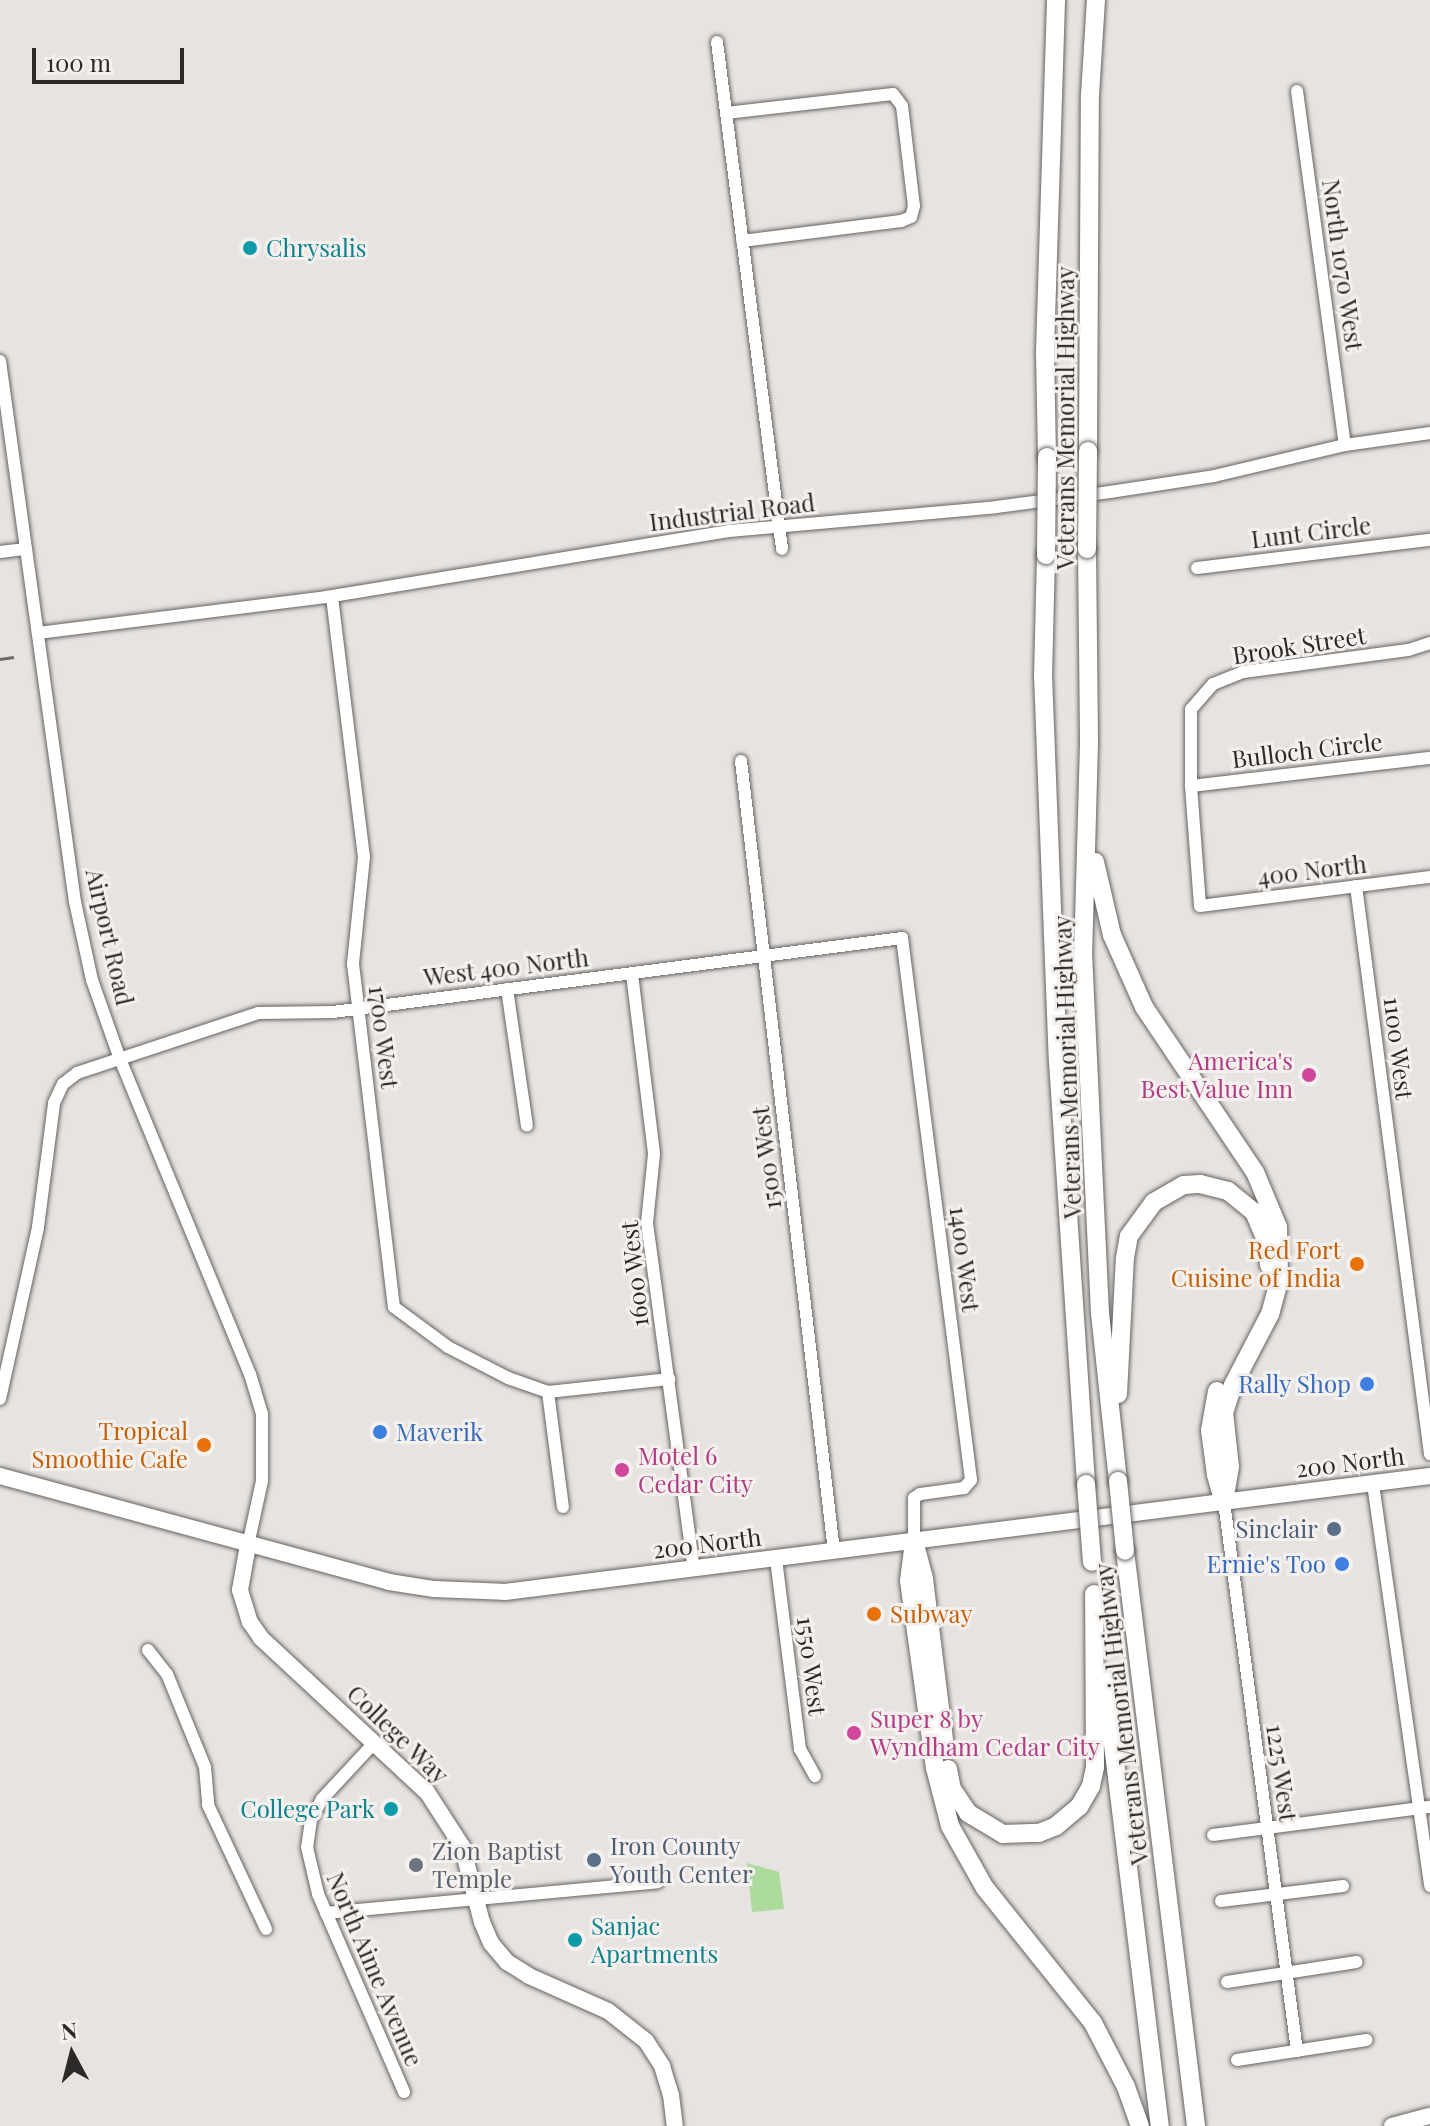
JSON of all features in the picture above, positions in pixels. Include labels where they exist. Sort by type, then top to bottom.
[{"type":"highway","name":"Veterans Memorial Highway","points":[[1056,0],[1045,351],[1047,457],[1043,675],[1059,1077],[1094,1594],[1160,2126]]},
{"type":"highway","name":"Veterans Memorial Highway","points":[[1096,0],[1090,95],[1089,743],[1083,953],[1100,1313],[1125,1551],[1196,2126]]},
{"type":"highway","points":[[1089,743],[1091,830],[1096,877],[1112,935],[1144,1007],[1255,1172],[1278,1227],[1279,1281],[1270,1314],[1233,1385],[1224,1412],[1230,1467],[1224,1502]]},
{"type":"highway","points":[[1115,1450],[1125,1258],[1129,1236],[1144,1213],[1166,1193],[1184,1185],[1200,1184],[1228,1191],[1254,1212],[1267,1242],[1269,1259],[1266,1292],[1260,1309],[1220,1381],[1211,1413],[1216,1475],[1224,1502]]},
{"type":"highway","points":[[914,1541],[924,1579],[952,1789],[979,1823],[1003,1834],[1030,1834],[1056,1826],[1079,1807],[1091,1786],[1096,1735],[1094,1594]]},
{"type":"highway","points":[[914,1541],[909,1581],[935,1768],[950,1826],[978,1879],[1093,2023],[1110,2052],[1140,2126]]},
{"type":"main road","name":"200 North","points":[[0,1476],[389,1582],[470,1592],[556,1587],[1430,1476]]},
{"type":"main road","name":"College Way","points":[[248,1545],[240,1590],[250,1622],[261,1638],[427,1792],[447,1818],[462,1846],[491,1943],[507,1962],[529,1976],[608,2011],[646,2041],[662,2066],[671,2095],[675,2126]]},
{"type":"main road","points":[[1392,2126],[1430,2116]]},
{"type":"street","points":[[717,42],[782,549]]},
{"type":"street","name":"North 1070 West","points":[[1297,91],[1345,445]]},
{"type":"street","points":[[726,113],[893,94],[902,106],[914,209],[905,220],[742,241]]},
{"type":"street","name":"Airport Road","points":[[0,361],[75,902],[92,980],[120,1059],[250,1374],[262,1414],[262,1481],[248,1545]]},
{"type":"street","name":"Industrial Road","points":[[38,633],[332,597],[691,537],[1098,494],[1214,476],[1345,445],[1430,433]]},
{"type":"street","name":"Lunt Circle","points":[[1197,568],[1430,540]]},
{"type":"street","points":[[0,552],[26,549]]},
{"type":"street","name":"1700 West","points":[[332,597],[364,857],[352,955],[394,1307],[448,1347],[508,1378],[548,1392],[669,1379]]},
{"type":"street","name":"Brook Street","points":[[1200,906],[1191,786],[1191,709],[1213,684],[1243,672],[1408,650],[1430,643]]},
{"type":"street","name":"Bulloch Circle","points":[[1191,786],[1429,758]]},
{"type":"street","name":"1500 West","points":[[741,761],[834,1551]]},
{"type":"street","name":"400 North","points":[[1200,906],[1430,877]]},
{"type":"street","name":"1100 West","points":[[1356,886],[1430,1454]]},
{"type":"street","name":"West 400 North","points":[[0,1399],[38,1227],[54,1103],[63,1084],[77,1073],[245,1016],[358,1008],[902,938]]},
{"type":"street","name":"1400 West","points":[[902,938],[971,1480],[964,1488],[920,1494],[914,1498],[914,1541]]},
{"type":"street","name":"1600 West","points":[[632,974],[654,1154],[647,1223],[694,1569]]},
{"type":"street","points":[[507,989],[527,1126]]},
{"type":"street","points":[[548,1392],[563,1507]]},
{"type":"street","points":[[1373,1484],[1424,1807],[1430,1886]]},
{"type":"street","name":"1225 West","points":[[1224,1502],[1297,2051]]},
{"type":"street","name":"1550 West","points":[[776,1559],[800,1749],[815,1776]]},
{"type":"street","points":[[148,1650],[167,1674],[205,1767],[208,1805],[266,1929]]},
{"type":"street","name":"North Aime Avenue","points":[[375,1742],[331,1787],[311,1820],[307,1847],[309,1868],[326,1913],[404,2092]]},
{"type":"street","points":[[1213,1835],[1424,1807]]},
{"type":"street","points":[[326,1913],[658,1882]]},
{"type":"street","points":[[1221,1901],[1343,1886]]},
{"type":"street","points":[[1227,1982],[1356,1962]]},
{"type":"street","points":[[1237,2060],[1366,2040]]},
{"type":"green space","points":[[747,1863],[779,1872],[784,1909],[752,1912]]},
{"type":"railway","points":[[0,659],[14,657]]},
{"type":"place","name":"Chrysalis","points":[[250,248]]},
{"type":"place","name":"America's Best Value Inn","points":[[1309,1075]]},
{"type":"place","name":"Red Fort Cuisine of India","points":[[1357,1264]]},
{"type":"place","name":"Rally Shop","points":[[1367,1384]]},
{"type":"place","name":"Maverik","points":[[380,1432]]},
{"type":"place","name":"Tropical Smoothie Cafe","points":[[204,1445]]},
{"type":"place","name":"Motel 6 Cedar City","points":[[622,1470]]},
{"type":"place","name":"Sinclair","points":[[1334,1529]]},
{"type":"place","name":"Ernie's Too","points":[[1342,1564]]},
{"type":"place","name":"Subway","points":[[874,1614]]},
{"type":"place","name":"Super 8 by Wyndham Cedar City","points":[[854,1733]]},
{"type":"place","name":"College Park","points":[[391,1809]]},
{"type":"place","name":"Iron County Youth Center","points":[[594,1860]]},
{"type":"place","name":"Zion Baptist Temple","points":[[416,1865]]},
{"type":"place","name":"Sanjac Apartments","points":[[575,1940]]}]
